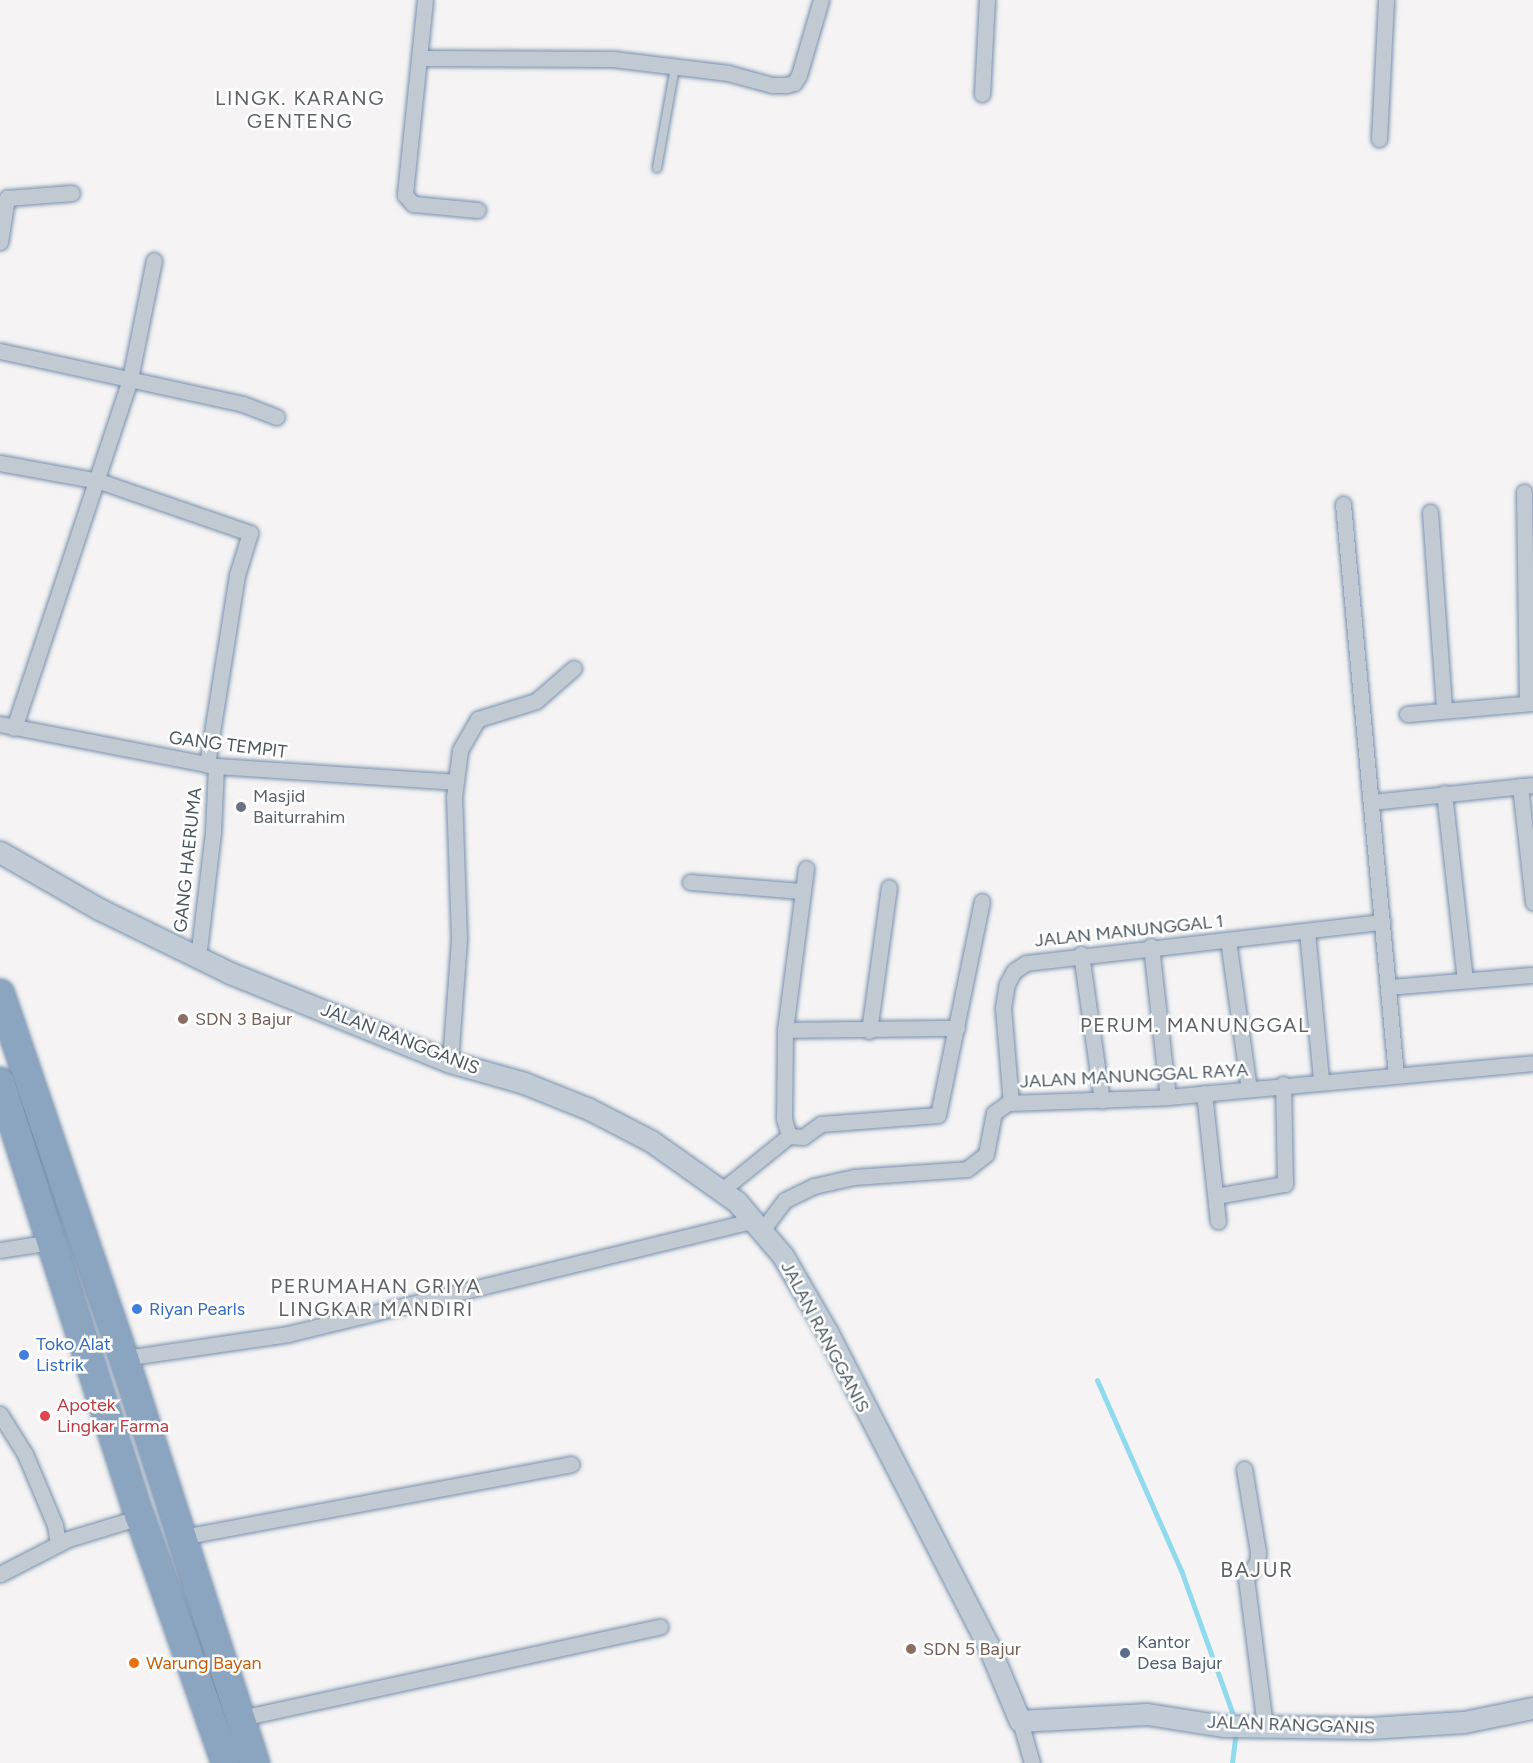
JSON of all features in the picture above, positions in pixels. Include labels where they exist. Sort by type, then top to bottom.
[{"type":"highway","points":[[0,994],[124,1358],[255,1763]]},
{"type":"highway","points":[[0,1082],[51,1242],[130,1520],[226,1763]]},
{"type":"street","points":[[425,0],[421,58],[405,195],[413,204],[478,210]]},
{"type":"street","points":[[421,58],[613,59],[729,73],[772,85],[794,83],[821,0]]},
{"type":"street","points":[[982,94],[987,0]]},
{"type":"street","points":[[1379,139],[1386,0]]},
{"type":"street","points":[[0,242],[7,198],[72,193]]},
{"type":"street","points":[[7,726],[99,481],[130,379],[154,260]]},
{"type":"street","points":[[0,351],[243,404],[277,417]]},
{"type":"street","points":[[0,463],[99,481]]},
{"type":"street","name":"GANG HAERUMA","points":[[99,481],[250,533],[237,575],[211,766],[198,958]]},
{"type":"street","points":[[1407,714],[1530,703],[1524,492]]},
{"type":"street","points":[[1343,504],[1396,1075]]},
{"type":"street","points":[[1430,512],[1444,709]]},
{"type":"street","points":[[450,1062],[459,938],[454,782],[460,750],[471,725],[485,716],[541,698],[574,668]]},
{"type":"street","name":"GANG TEMPIT","points":[[7,726],[211,766],[454,782]]},
{"type":"street","points":[[1372,802],[1527,785],[1533,902]]},
{"type":"street","points":[[1443,793],[1465,981]]},
{"type":"street","name":"JALAN RANGGANIS","points":[[0,852],[99,909],[198,958],[450,1062],[524,1083],[590,1109],[651,1141],[722,1190],[759,1225],[827,1332],[988,1645],[1020,1720],[1147,1714],[1224,1726],[1438,1725],[1533,1708]]},
{"type":"street","points":[[789,1136],[784,1118],[785,1030],[806,868]]},
{"type":"street","points":[[690,882],[803,891]]},
{"type":"street","points":[[869,1031],[889,887]]},
{"type":"street","points":[[722,1190],[789,1136],[803,1137],[820,1124],[938,1115],[981,901]]},
{"type":"street","name":"JALAN MANUNGGAL 1","points":[[1011,1102],[1003,1008],[1007,984],[1014,971],[1026,963],[1081,954],[1228,940],[1383,921]]},
{"type":"street","points":[[1307,931],[1321,1080]]},
{"type":"street","points":[[1228,940],[1249,1089]]},
{"type":"street","points":[[1152,946],[1168,1097]]},
{"type":"street","points":[[1081,954],[1102,1101]]},
{"type":"street","points":[[1389,987],[1533,975]]},
{"type":"street","points":[[785,1030],[869,1031],[957,1028]]},
{"type":"street","name":"JALAN MANUNGGAL RAYA","points":[[759,1225],[786,1200],[824,1183],[854,1177],[968,1169],[986,1154],[994,1113],[1011,1102],[1102,1101],[1168,1097],[1321,1080],[1533,1063]]},
{"type":"street","points":[[1216,1196],[1285,1184],[1283,1084]]},
{"type":"street","points":[[1204,1093],[1218,1221]]},
{"type":"street","points":[[124,1358],[288,1334],[759,1225]]},
{"type":"street","points":[[0,1250],[51,1242]]},
{"type":"street","points":[[0,1414],[26,1454],[56,1525],[58,1544]]},
{"type":"street","points":[[182,1537],[571,1464]]},
{"type":"street","points":[[1244,1469],[1258,1552],[1257,1563],[1246,1578],[1256,1727]]},
{"type":"street","points":[[0,1574],[58,1544],[130,1520]]},
{"type":"street","points":[[242,1718],[660,1627]]},
{"type":"street","points":[[1020,1720],[1032,1763]]},
{"type":"lane","points":[[657,168],[675,67]]},
{"type":"waterway","points":[[1097,1380],[1182,1573],[1236,1723]]},
{"type":"waterway","points":[[1232,1763],[1236,1732]]},
{"type":"place","name":"Masjid Baiturrahim","points":[[241,807]]},
{"type":"place","name":"SDN 3 Bajur","points":[[183,1019]]},
{"type":"place","name":"Riyan Pearls","points":[[137,1309]]},
{"type":"place","name":"Toko Alat Listrik","points":[[24,1355]]},
{"type":"place","name":"Apotek Lingkar Farma","points":[[45,1416]]},
{"type":"place","name":"SDN 5 Bajur","points":[[911,1649]]},
{"type":"place","name":"Kantor Desa Bajur","points":[[1125,1653]]},
{"type":"place","name":"Warung Bayan","points":[[134,1663]]},
{"type":"district","name":"LINGK. KARANG GENTENG","points":[[300,110]]},
{"type":"district","name":"PERUM. MANUNGGAL","points":[[1195,1025]]},
{"type":"district","name":"PERUMAHAN GRIYA LINGKAR MANDIRI","points":[[376,1298]]},
{"type":"district","name":"BAJUR","points":[[1257,1570]]}]
